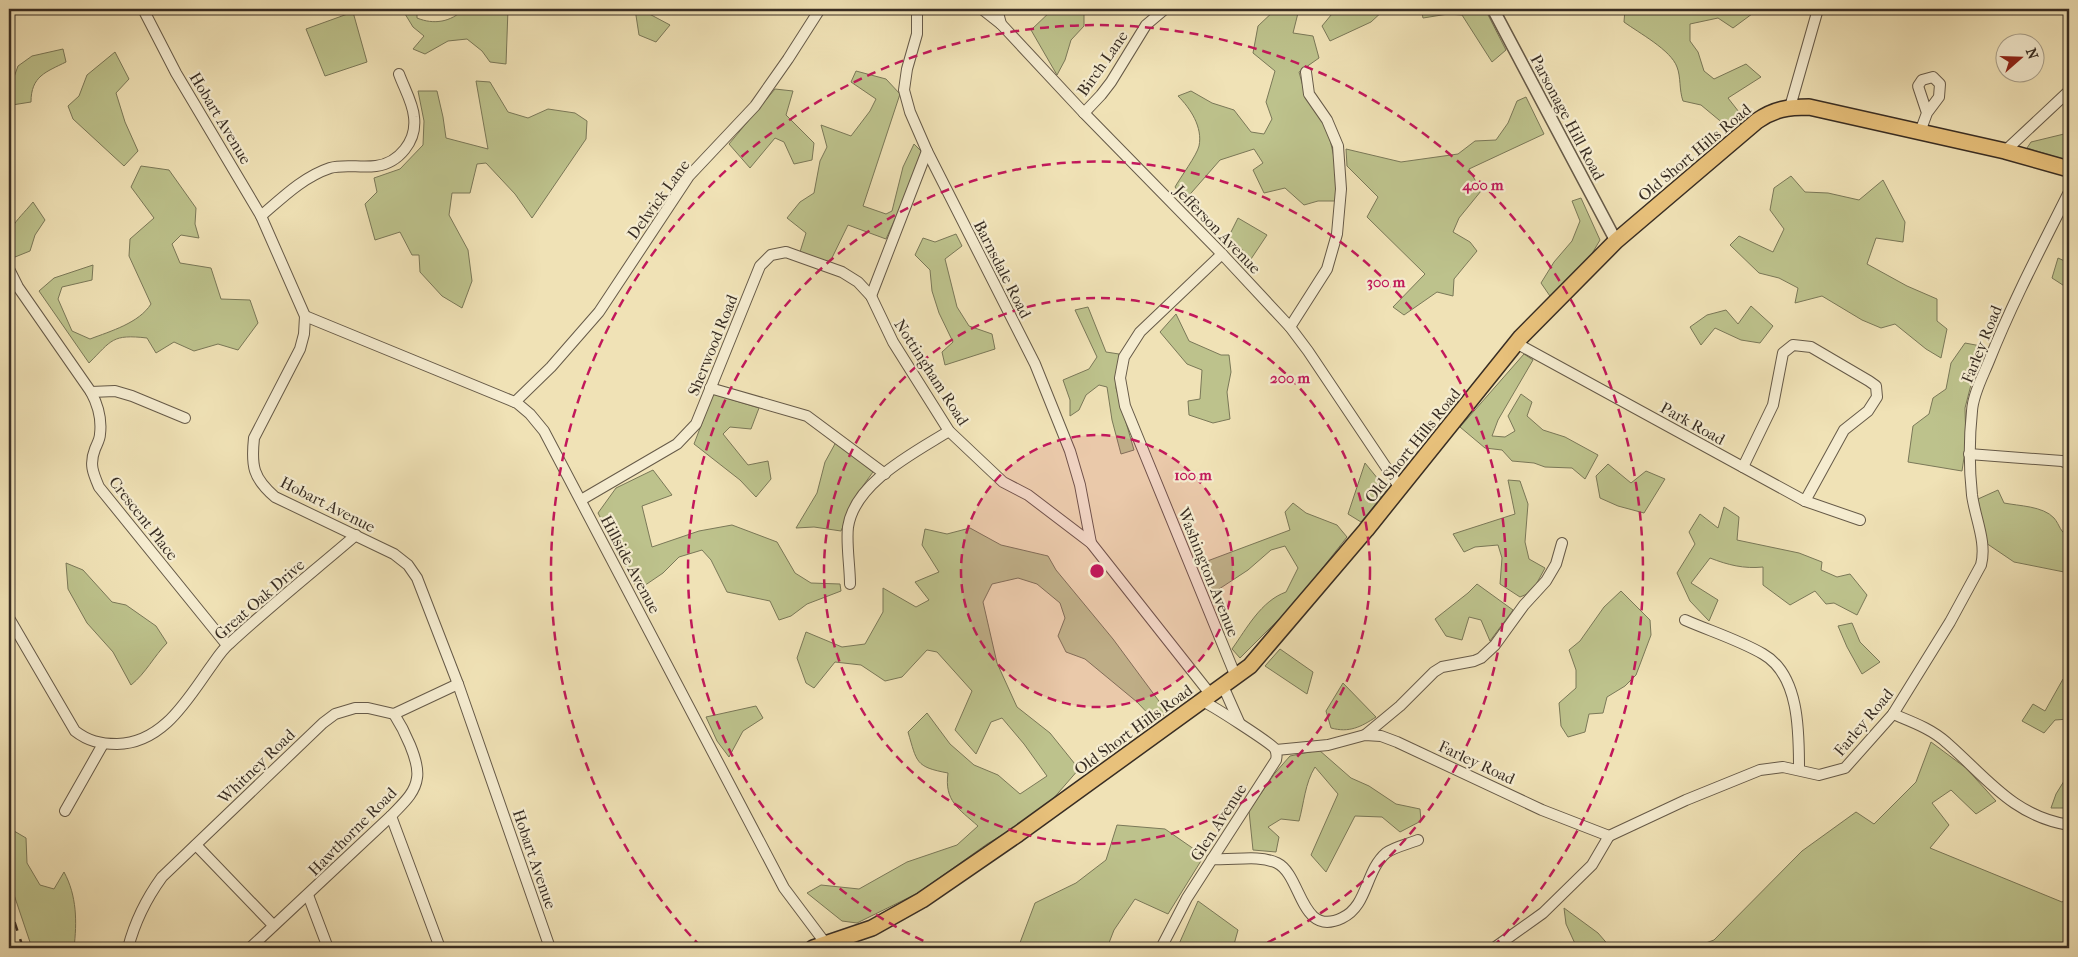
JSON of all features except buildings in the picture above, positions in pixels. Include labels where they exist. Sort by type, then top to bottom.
[{"type":"main road","name":"Old Short Hills Road","points":[[819,946],[872,928],[893,918],[922,900],[1018,834],[1236,677],[1263,653],[1400,488],[1516,343],[1616,241],[1757,121],[1771,112],[1790,107],[1809,107],[2005,151],[2069,170]]},
{"type":"street","name":"Delwick Lane","points":[[515,402],[551,367],[599,312],[689,176],[755,106],[820,9]]},
{"type":"street","name":"Barnsdale Road","points":[[917,9],[917,34],[907,69],[904,90],[910,112],[927,151],[1035,364],[1070,451],[1080,485],[1090,543]]},
{"type":"street","points":[[982,9],[1001,24]]},
{"type":"street","name":"Jefferson Avenue","points":[[997,9],[1001,24],[1290,327],[1400,488]]},
{"type":"street","name":"Birch Lane","points":[[1084,113],[1111,82],[1146,25],[1165,9]]},
{"type":"street","name":"Parsonage Hill Road","points":[[1493,9],[1616,241]]},
{"type":"street","points":[[1790,107],[1818,9]]},
{"type":"street","name":"Hobart Avenue","points":[[146,10],[176,73],[261,216],[305,316],[304,334],[300,349],[254,438],[252,454],[255,474],[263,486],[275,497],[394,554],[408,565],[417,578],[458,684],[550,948]]},
{"type":"street","points":[[1290,327],[1327,269],[1337,234],[1341,189],[1338,146],[1327,120],[1309,94],[1306,72]]},
{"type":"street","points":[[261,216],[310,176],[332,168],[378,166],[387,163],[402,153],[412,137],[414,119],[413,110],[399,74]]},
{"type":"street","points":[[2005,151],[2069,91]]},
{"type":"street","points":[[1920,132],[1927,113]]},
{"type":"street","points":[[871,296],[927,151]]},
{"type":"street","name":"Farley Road","points":[[1276,750],[1328,745],[1365,735],[1380,736],[1397,742],[1542,810],[1609,836],[1686,800],[1760,770],[1783,767],[1820,775],[1845,768],[1893,714],[1950,622],[1980,565],[1983,549],[1972,496],[1970,454],[1972,408],[2017,297],[2069,192]]},
{"type":"street","name":"Sherwood Road","points":[[581,500],[677,444],[696,424],[760,266],[771,255],[786,252],[842,272],[858,282],[871,296]]},
{"type":"street","name":"Washington Avenue","points":[[1222,254],[1140,332],[1124,357],[1120,378],[1125,406],[1236,677]]},
{"type":"street","name":"Crescent Place","points":[[9,269],[18,287],[91,392],[98,405],[101,419],[100,436],[92,458],[92,472],[99,487],[227,645]]},
{"type":"street","name":"Nottingham Road","points":[[871,296],[893,342],[949,431],[1003,482],[1028,495],[1090,543],[1212,694]]},
{"type":"street","name":"Hillside Avenue","points":[[305,316],[515,402],[530,414],[544,431],[784,888],[819,946]]},
{"type":"street","name":"Park Road","points":[[1516,343],[1805,501],[1860,520]]},
{"type":"street","points":[[1743,467],[1773,405],[1783,353],[1793,345],[1811,347],[1869,380],[1876,386],[1877,398],[1868,411],[1844,430],[1805,501]]},
{"type":"street","points":[[710,388],[807,416],[885,474]]},
{"type":"street","points":[[91,392],[115,392],[132,396],[185,418]]},
{"type":"street","points":[[850,584],[848,527],[854,508],[867,489],[897,463],[949,431]]},
{"type":"street","points":[[1970,454],[2062,461],[2069,464]]},
{"type":"street","name":"Great Oak Drive","points":[[9,618],[74,731],[88,740],[104,744],[136,741],[150,735],[165,725],[176,714],[227,645],[356,535]]},
{"type":"street","points":[[1365,735],[1400,706],[1434,672],[1442,668],[1481,658],[1495,645],[1524,605],[1546,581],[1556,564],[1562,543]]},
{"type":"street","points":[[1685,620],[1764,654],[1776,666],[1791,693],[1799,728],[1799,770]]},
{"type":"street","points":[[394,714],[458,684]]},
{"type":"street","points":[[1212,694],[1234,715],[1240,726]]},
{"type":"street","points":[[1212,694],[1221,711],[1276,750]]},
{"type":"street","name":"Whitney Road","points":[[128,948],[137,919],[153,890],[174,865],[278,764],[335,714],[346,710],[368,708],[394,714]]},
{"type":"street","name":"Hawthorne Road","points":[[250,948],[391,816],[412,792],[417,778],[416,764],[394,714]]},
{"type":"street","points":[[1893,714],[1929,729],[1947,742],[1990,785],[2015,804],[2041,818],[2069,825]]},
{"type":"street","points":[[65,811],[104,744]]},
{"type":"street","name":"Glen Avenue","points":[[1161,948],[1187,898],[1276,760],[1276,750]]},
{"type":"street","points":[[391,816],[440,948]]},
{"type":"street","points":[[1494,948],[1543,913],[1592,865],[1609,836]]},
{"type":"street","points":[[1212,859],[1255,859],[1278,863],[1286,871],[1312,915],[1324,922],[1331,922],[1340,920],[1354,911],[1378,864],[1386,853],[1418,840]]},
{"type":"street","points":[[196,845],[273,925]]},
{"type":"street","points":[[308,895],[328,948]]},
{"type":"green space","points":[[402,9],[417,9],[417,18],[436,22],[454,17],[464,9],[508,9],[506,64],[490,62],[482,51],[467,39],[448,41],[425,54],[413,49],[424,36],[413,27]]},
{"type":"green space","points":[[635,9],[640,9],[670,25],[656,42],[639,35]]},
{"type":"green space","points":[[1053,9],[1084,9],[1084,26],[1071,40],[1065,60],[1057,75],[1031,30]]},
{"type":"green space","points":[[1276,9],[1299,9],[1293,33],[1313,36],[1319,58],[1299,72],[1304,90],[1326,122],[1336,166],[1338,201],[1318,201],[1304,205],[1285,188],[1264,193],[1253,170],[1263,163],[1254,149],[1220,160],[1185,200],[1175,187],[1195,155],[1200,139],[1194,118],[1178,96],[1191,91],[1212,103],[1234,110],[1251,132],[1264,134],[1272,119],[1266,102],[1275,71],[1253,53],[1258,26]]},
{"type":"green space","points":[[1336,9],[1385,9],[1371,22],[1330,41],[1322,26]]},
{"type":"green space","points":[[1421,9],[1485,9],[1506,50],[1492,62],[1462,15],[1448,14],[1423,18]]},
{"type":"green space","points":[[1625,9],[1755,9],[1756,11],[1733,28],[1718,18],[1690,24],[1690,41],[1698,52],[1704,71],[1714,79],[1746,64],[1761,77],[1728,98],[1746,121],[1731,130],[1701,105],[1683,101],[1678,71],[1674,61],[1662,48],[1624,22]]},
{"type":"green space","points":[[353,12],[367,62],[325,76],[306,29]]},
{"type":"green space","points":[[63,49],[66,62],[41,76],[34,86],[31,102],[12,105],[10,88],[18,66],[32,56]]},
{"type":"green space","points":[[115,52],[129,79],[116,93],[125,122],[138,151],[124,166],[73,119],[68,106],[79,96],[87,75]]},
{"type":"green space","points":[[856,71],[886,79],[900,94],[863,206],[886,214],[892,211],[903,167],[914,144],[924,154],[886,239],[848,225],[830,262],[799,255],[806,233],[787,218],[800,202],[814,193],[820,161],[827,147],[821,125],[851,136],[870,111],[876,99],[851,82]]},
{"type":"green space","points":[[476,81],[490,82],[508,112],[528,118],[548,109],[575,113],[587,121],[586,139],[532,218],[515,194],[486,163],[477,164],[470,193],[452,193],[449,215],[468,250],[472,281],[462,308],[442,296],[420,272],[419,255],[412,255],[400,232],[375,240],[365,204],[377,192],[374,178],[400,169],[423,145],[424,121],[418,91],[437,91],[446,138],[488,149]]},
{"type":"green space","points":[[775,89],[793,91],[786,115],[814,143],[812,160],[794,164],[784,142],[775,138],[750,168],[729,144]]},
{"type":"green space","points":[[1526,97],[1544,134],[1469,169],[1481,191],[1459,218],[1453,232],[1470,242],[1477,251],[1454,279],[1453,296],[1437,292],[1404,315],[1393,307],[1425,274],[1367,217],[1378,197],[1347,166],[1346,149],[1401,162],[1458,154],[1475,141],[1496,140],[1508,123],[1517,101]]},
{"type":"green space","points":[[2064,134],[2069,137],[2069,161],[2027,148],[2031,142]]},
{"type":"green space","points":[[141,166],[169,170],[196,208],[195,224],[199,238],[181,235],[172,244],[180,263],[211,268],[221,299],[250,300],[258,323],[238,350],[218,344],[194,351],[174,342],[156,353],[147,338],[126,337],[119,338],[108,344],[89,363],[39,291],[54,278],[93,265],[92,280],[62,287],[58,299],[72,331],[90,339],[124,326],[146,311],[151,304],[129,256],[130,239],[154,218],[131,187]]},
{"type":"green space","points":[[1791,176],[1805,192],[1828,193],[1859,200],[1883,180],[1905,222],[1903,242],[1876,238],[1867,264],[1907,286],[1937,299],[1937,321],[1947,329],[1941,358],[1926,349],[1895,324],[1881,328],[1862,320],[1822,296],[1795,303],[1798,288],[1779,278],[1759,273],[1730,245],[1739,236],[1773,252],[1784,229],[1770,210],[1774,188]]},
{"type":"green space","points":[[1581,198],[1600,240],[1590,257],[1552,299],[1541,283],[1554,262],[1572,241],[1580,221],[1572,201]]},
{"type":"green space","points":[[33,202],[45,220],[35,235],[30,251],[15,257],[11,248],[10,233],[12,227]]},
{"type":"green space","points":[[1238,218],[1267,235],[1251,259],[1229,236]]},
{"type":"green space","points":[[956,234],[962,246],[945,259],[957,307],[969,326],[992,334],[995,349],[945,365],[942,352],[953,342],[939,313],[932,291],[930,270],[915,255],[923,238],[935,242]]},
{"type":"green space","points":[[2058,258],[2069,263],[2069,289],[2052,278]]},
{"type":"green space","points":[[1751,306],[1773,326],[1760,343],[1741,340],[1715,328],[1701,345],[1690,327],[1707,315],[1726,310],[1738,324]]},
{"type":"green space","points":[[1088,307],[1106,352],[1119,354],[1116,388],[1134,450],[1121,454],[1112,420],[1107,387],[1099,385],[1086,395],[1079,410],[1070,416],[1070,400],[1063,380],[1089,369],[1097,357],[1075,310]]},
{"type":"green space","points":[[1176,314],[1189,341],[1221,355],[1229,355],[1231,372],[1227,392],[1230,419],[1213,423],[1189,415],[1188,401],[1200,399],[1202,370],[1187,364],[1160,332]]},
{"type":"green space","points":[[1965,343],[1981,346],[1965,408],[1966,444],[1962,471],[1908,462],[1913,426],[1929,414],[1933,398],[1946,389],[1951,363]]},
{"type":"green space","points":[[1524,354],[1533,360],[1498,420],[1492,436],[1505,437],[1515,431],[1508,416],[1521,394],[1532,402],[1527,416],[1543,430],[1565,437],[1598,455],[1585,479],[1572,468],[1545,467],[1534,463],[1512,461],[1502,450],[1485,448],[1460,427]]},
{"type":"green space","points":[[713,394],[759,408],[751,429],[730,427],[723,434],[748,465],[768,461],[771,479],[756,497],[740,480],[694,444]]},
{"type":"green space","points":[[836,442],[873,472],[857,494],[841,531],[814,527],[796,528],[817,493],[825,462]]},
{"type":"green space","points":[[1365,463],[1387,490],[1361,522],[1348,514]]},
{"type":"green space","points":[[1608,464],[1631,483],[1646,471],[1665,479],[1644,513],[1618,506],[1600,498],[1596,476]]},
{"type":"green space","points":[[653,470],[672,495],[642,506],[652,547],[699,531],[732,525],[777,542],[795,573],[811,583],[840,584],[841,591],[807,604],[791,616],[779,620],[770,601],[727,592],[711,560],[702,550],[679,557],[663,573],[638,590],[598,513],[616,488]]},
{"type":"green space","points":[[1508,480],[1520,481],[1528,504],[1525,542],[1529,559],[1545,568],[1532,592],[1520,597],[1500,584],[1502,558],[1498,545],[1475,547],[1464,552],[1453,534],[1515,514]]},
{"type":"green space","points":[[1998,490],[2004,503],[2044,511],[2054,518],[2062,531],[2069,536],[2069,573],[2014,562],[1986,543],[1978,499]]},
{"type":"green space","points":[[1293,503],[1306,513],[1337,525],[1347,537],[1294,604],[1240,658],[1232,649],[1262,608],[1277,596],[1286,592],[1298,568],[1285,546],[1271,550],[1248,570],[1213,593],[1202,563],[1290,530],[1285,512]]},
{"type":"green space","points":[[1724,507],[1739,517],[1737,540],[1799,553],[1822,562],[1821,570],[1837,577],[1850,574],[1867,595],[1857,615],[1834,603],[1826,604],[1815,591],[1790,605],[1763,585],[1763,567],[1736,566],[1710,558],[1691,583],[1718,600],[1709,621],[1690,601],[1677,573],[1695,544],[1689,532],[1700,514],[1718,528]]},
{"type":"green space","points":[[970,528],[1001,545],[1048,556],[1056,570],[1113,639],[1167,712],[1156,722],[1137,702],[1085,659],[1066,652],[1058,636],[1065,618],[1060,603],[1037,584],[1018,578],[992,584],[983,602],[997,663],[1017,707],[1050,733],[1079,769],[1052,800],[1022,823],[987,844],[918,893],[857,923],[842,921],[807,893],[821,885],[859,889],[907,862],[957,845],[978,826],[954,804],[948,791],[948,773],[923,765],[916,757],[908,732],[927,713],[950,744],[974,765],[998,775],[1020,794],[1047,776],[1002,718],[991,722],[976,754],[955,730],[972,691],[937,652],[927,650],[902,677],[885,681],[861,665],[835,662],[814,688],[806,683],[797,658],[806,632],[842,647],[865,644],[883,612],[883,588],[916,607],[929,600],[915,582],[939,572],[922,545],[925,529],[947,534]]},
{"type":"green space","points":[[66,563],[83,570],[112,602],[126,605],[156,626],[167,643],[131,685],[113,652],[87,623],[68,589]]},
{"type":"green space","points":[[1477,584],[1513,610],[1490,641],[1481,620],[1469,617],[1462,640],[1446,636],[1435,619]]},
{"type":"green space","points":[[1621,591],[1650,620],[1651,635],[1636,675],[1625,686],[1607,697],[1603,713],[1589,714],[1585,732],[1568,737],[1561,726],[1559,703],[1576,688],[1576,670],[1569,650],[1580,641],[1604,607]]},
{"type":"green space","points":[[1852,623],[1860,642],[1880,662],[1862,674],[1838,626]]},
{"type":"green space","points":[[1280,649],[1313,672],[1307,694],[1265,666]]},
{"type":"green space","points":[[2063,679],[2069,683],[2069,719],[2055,720],[2044,733],[2022,721],[2033,704],[2045,711]]},
{"type":"green space","points":[[1343,683],[1376,717],[1355,728],[1344,730],[1331,728],[1326,711]]},
{"type":"green space","points":[[756,706],[763,718],[743,731],[729,757],[717,741],[706,717]]},
{"type":"green space","points":[[1931,742],[1966,768],[1996,801],[1976,814],[1951,790],[1932,803],[1949,825],[1930,848],[2062,902],[2069,898],[2069,948],[1692,948],[1714,940],[1802,851],[1856,812],[1874,824],[1916,782]]},
{"type":"green space","points":[[1319,750],[1351,778],[1369,786],[1396,804],[1420,809],[1421,821],[1400,832],[1382,817],[1355,816],[1326,872],[1311,855],[1338,794],[1315,767],[1307,786],[1299,821],[1281,819],[1268,827],[1279,837],[1276,852],[1253,850],[1249,811],[1275,773],[1290,756]]},
{"type":"green space","points":[[2069,773],[2069,808],[2051,808],[2056,794]]},
{"type":"green space","points":[[1117,825],[1165,829],[1204,856],[1168,914],[1135,899],[1114,930],[1107,948],[1018,948],[1035,903],[1076,883],[1106,860]]},
{"type":"green space","points":[[9,828],[26,838],[27,863],[40,885],[54,889],[64,872],[74,900],[76,929],[74,948],[32,948],[9,880]]},
{"type":"green space","points":[[1198,901],[1238,930],[1233,948],[1191,948],[1179,944]]},
{"type":"green space","points":[[1564,908],[1598,933],[1611,948],[1577,948],[1566,924]]},
{"type":"railway","points":[[9,905],[23,948]]}]
